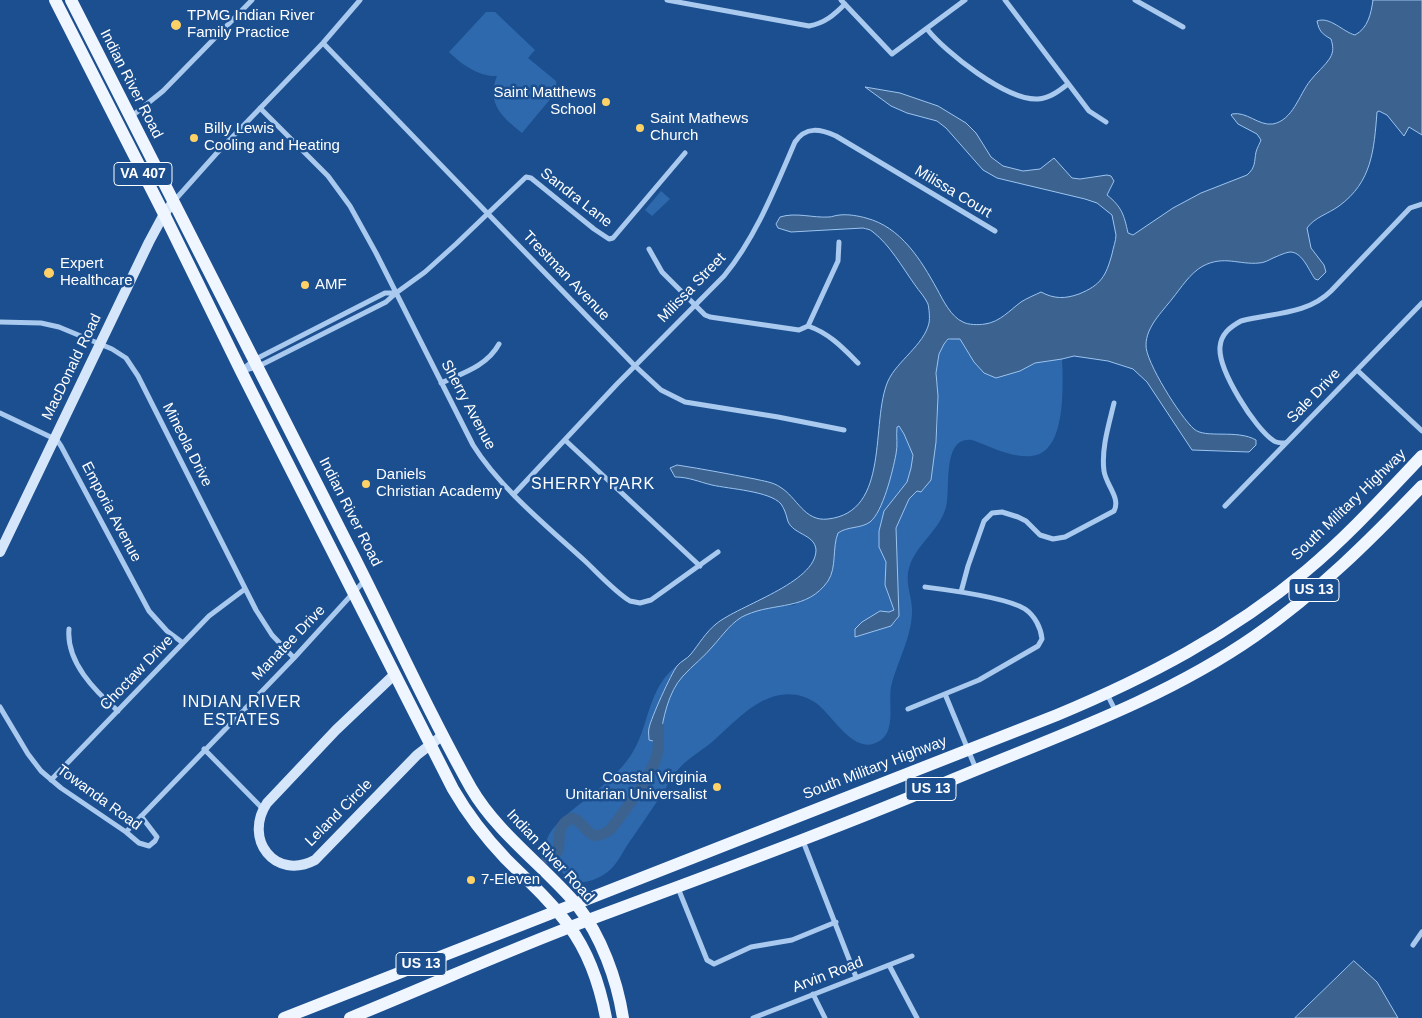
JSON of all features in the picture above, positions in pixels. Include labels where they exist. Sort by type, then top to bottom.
[{"type":"main road","name":"Indian River Road","points":[[55,0],[453,789],[475,824],[506,859],[557,910],[571,928],[580,942],[593,971],[606,1018]]},
{"type":"main road","name":"Indian River Road","points":[[71,0],[443,735],[474,792],[488,812],[500,827],[574,903],[587,921],[601,947],[612,975],[623,1018]]},
{"type":"main road","name":"South Military Highway","points":[[284,1018],[1108,694],[1208,641],[1278,592],[1339,541],[1422,456]]},
{"type":"main road","name":"US 13","points":[[350,1018],[587,921],[804,841],[1117,713],[1190,676],[1254,637],[1312,593],[1422,486]]},
{"type":"street","points":[[130,118],[163,91],[252,0]]},
{"type":"street","name":"MacDonald Road","points":[[0,552],[99,344],[164,214],[216,154],[323,44],[360,0]]},
{"type":"street","points":[[668,0],[809,26],[822,23],[831,18],[843,2],[892,54],[965,0]]},
{"type":"street","points":[[1005,0],[1089,111],[1106,122]]},
{"type":"street","points":[[1135,0],[1183,27]]},
{"type":"street","points":[[927,29],[955,57],[990,81],[1017,96],[1031,99],[1046,98],[1068,84]]},
{"type":"street","name":"Trestman Avenue","points":[[323,44],[634,366],[661,390],[685,402],[844,430]]},
{"type":"street","name":"Sherry Avenue","points":[[260,108],[339,190],[361,224],[480,456],[489,469],[514,494],[630,601],[640,603],[651,600],[718,552]]},
{"type":"street","name":"Milissa Street","points":[[514,494],[634,366],[724,276],[744,249],[794,142],[803,133],[817,129],[827,132],[898,173]]},
{"type":"street","name":"Sandra Lane","points":[[256,363],[386,302],[396,292],[425,272],[529,176],[606,238],[613,238],[685,153]]},
{"type":"street","name":"Milissa Court","points":[[898,173],[995,232]]},
{"type":"street","points":[[1285,443],[1275,442],[1268,436],[1246,409],[1237,394],[1228,376],[1220,352],[1224,334],[1241,321],[1294,311],[1317,302],[1331,292],[1410,208],[1422,204]]},
{"type":"street","points":[[649,249],[662,272],[695,306],[710,318],[799,330],[808,326],[838,261],[840,254],[839,242]]},
{"type":"street","name":"Sandra Lane","points":[[242,371],[385,293],[396,292]]},
{"type":"street","name":"Sale Drive","points":[[1225,506],[1422,303]]},
{"type":"street","name":"Mineola Drive","points":[[0,322],[49,324],[112,349],[126,358],[138,376],[264,624],[282,647],[294,658]]},
{"type":"street","points":[[808,326],[817,329],[838,342],[858,363]]},
{"type":"street","points":[[442,383],[482,363],[499,344]]},
{"type":"street","points":[[1357,370],[1422,431]]},
{"type":"street","points":[[961,592],[973,549],[987,516],[997,512],[1014,515],[1026,521],[1044,537],[1053,539],[1065,537],[1114,511],[1116,499],[1105,478],[1103,462],[1114,403]]},
{"type":"street","points":[[0,413],[54,438]]},
{"type":"street","name":"Emporia Avenue","points":[[54,438],[65,453],[149,611],[167,631],[183,643]]},
{"type":"street","points":[[565,440],[700,566]]},
{"type":"street","name":"Manatee Drive","points":[[126,832],[204,749],[294,658],[366,580]]},
{"type":"street","points":[[908,709],[979,680],[1038,646],[1042,639],[1039,626],[1031,615],[1017,605],[961,592],[925,587]]},
{"type":"street","name":"Choctaw Drive","points":[[51,780],[183,643],[220,607],[245,589]]},
{"type":"street","points":[[68,629],[69,644],[76,662],[96,690],[118,711]]},
{"type":"street","points":[[204,749],[262,809],[336,730],[395,674]]},
{"type":"street","points":[[945,694],[976,770]]},
{"type":"street","points":[[1108,694],[1117,713]]},
{"type":"street","name":"Towanda Road","points":[[0,708],[28,754],[51,780],[143,845],[149,846],[157,837],[141,816]]},
{"type":"street","name":"Leland Circle","points":[[262,809],[258,830],[260,844],[267,854],[273,859],[289,865],[302,865],[310,862],[320,856],[410,762],[443,735]]},
{"type":"street","points":[[804,841],[856,978]]},
{"type":"street","points":[[678,887],[707,960],[714,964],[751,947],[792,940],[836,922]]},
{"type":"street","points":[[1413,945],[1422,932]]},
{"type":"street","name":"Arvin Road","points":[[752,1018],[912,956]]},
{"type":"street","points":[[889,966],[916,1018]]},
{"type":"street","points":[[813,994],[825,1018]]},
{"type":"shaded area","points":[[1373,0],[1422,0],[1422,135],[1409,127],[1404,136],[1387,115],[1379,111],[1377,112],[1372,152],[1365,176],[1350,197],[1318,218],[1307,228],[1311,248],[1324,265],[1326,272],[1318,280],[1315,279],[1302,259],[1291,252],[1261,263],[1218,261],[1211,263],[1198,269],[1186,281],[1155,320],[1147,338],[1147,353],[1157,376],[1173,402],[1194,429],[1199,432],[1248,437],[1256,440],[1256,445],[1249,452],[1192,450],[1147,382],[1133,369],[1108,361],[1074,356],[1035,363],[1020,371],[996,378],[984,373],[974,362],[960,339],[948,339],[939,354],[936,373],[938,396],[936,442],[931,480],[921,492],[917,491],[909,499],[896,528],[899,616],[891,626],[855,637],[855,629],[862,622],[880,611],[889,612],[894,610],[885,585],[886,562],[879,547],[879,531],[884,511],[907,482],[911,468],[913,455],[899,426],[897,427],[897,451],[887,490],[879,509],[870,522],[838,533],[833,570],[828,581],[820,591],[800,602],[757,611],[741,617],[732,624],[710,650],[678,682],[667,706],[660,739],[657,742],[649,740],[649,729],[653,715],[677,666],[689,656],[716,624],[775,592],[804,573],[813,562],[816,550],[815,544],[811,540],[789,524],[783,507],[776,500],[759,493],[675,477],[670,468],[677,465],[736,475],[777,485],[786,491],[807,513],[820,519],[828,519],[848,513],[861,500],[870,483],[875,463],[883,398],[888,381],[922,339],[929,323],[929,308],[925,299],[890,250],[872,231],[863,228],[791,232],[778,228],[776,224],[780,217],[792,215],[829,217],[853,215],[878,222],[890,229],[909,246],[951,312],[965,323],[977,325],[995,321],[1021,302],[1041,292],[1050,296],[1069,297],[1086,291],[1102,279],[1110,262],[1116,235],[1112,215],[1097,203],[997,178],[983,170],[946,128],[937,121],[907,113],[891,106],[865,87],[900,93],[938,106],[966,123],[976,133],[991,157],[1003,166],[1023,171],[1040,169],[1054,158],[1072,178],[1111,176],[1114,181],[1107,195],[1124,216],[1128,233],[1133,235],[1173,208],[1201,193],[1247,175],[1255,162],[1256,152],[1261,140],[1257,134],[1238,124],[1231,115],[1243,115],[1268,124],[1280,122],[1286,118],[1310,81],[1328,61],[1332,53],[1331,39],[1321,32],[1317,21],[1332,22],[1355,35],[1366,25]]},
{"type":"shaded area","points":[[486,12],[495,12],[535,50],[528,58],[556,81],[557,91],[522,133],[498,109],[493,94],[497,76],[490,76],[471,69],[449,52]]},
{"type":"shaded area","points":[[661,191],[670,199],[652,216],[645,210]]},
{"type":"shaded area","points":[[955,338],[960,339],[974,362],[1020,371],[1035,363],[1062,359],[1063,384],[1060,416],[1057,431],[1051,444],[1043,452],[1031,456],[1008,453],[972,440],[963,441],[956,445],[950,463],[945,512],[917,551],[909,568],[908,578],[912,618],[891,687],[890,723],[886,735],[881,740],[871,744],[862,744],[853,740],[823,709],[806,698],[784,695],[763,701],[740,716],[712,742],[680,767],[611,869],[591,881],[580,882],[569,878],[554,865],[546,851],[548,837],[553,829],[619,771],[627,761],[639,739],[655,694],[668,674],[678,665],[665,689],[649,728],[660,739],[667,707],[676,685],[688,669],[709,650],[732,624],[741,617],[758,611],[795,605],[838,533],[845,528],[858,527],[897,445],[897,427],[899,426],[913,455],[911,468],[907,482],[884,511],[879,547],[886,562],[885,585],[895,610],[855,637],[891,626],[897,620],[896,528],[909,499],[925,488],[937,437],[937,362],[942,346],[947,341]]},
{"type":"shaded area","points":[[1354,961],[1377,982],[1398,1018],[1295,1018]]},
{"type":"waterway","points":[[547,858],[558,851],[561,828],[572,818],[582,824],[592,835],[596,836],[610,830],[650,773],[658,752],[659,728]]},
{"type":"place","name":"TPMG Indian River Family Practice","points":[[176,25]]},
{"type":"place","name":"Saint Matthews School","points":[[606,102]]},
{"type":"place","name":"Saint Mathews Church","points":[[640,128]]},
{"type":"place","name":"Billy Lewis Cooling and Heating","points":[[194,138]]},
{"type":"place","name":"Expert Healthcare","points":[[49,273]]},
{"type":"place","name":"AMF","points":[[305,285]]},
{"type":"place","name":"Daniels Christian Academy","points":[[366,484]]},
{"type":"place","name":"Coastal Virginia Unitarian Universalist","points":[[717,787]]},
{"type":"place","name":"7-Eleven","points":[[471,880]]},
{"type":"district","name":"SHERRY PARK","points":[[593,485]]},
{"type":"district","name":"INDIAN RIVER ESTATES","points":[[242,712]]}]
